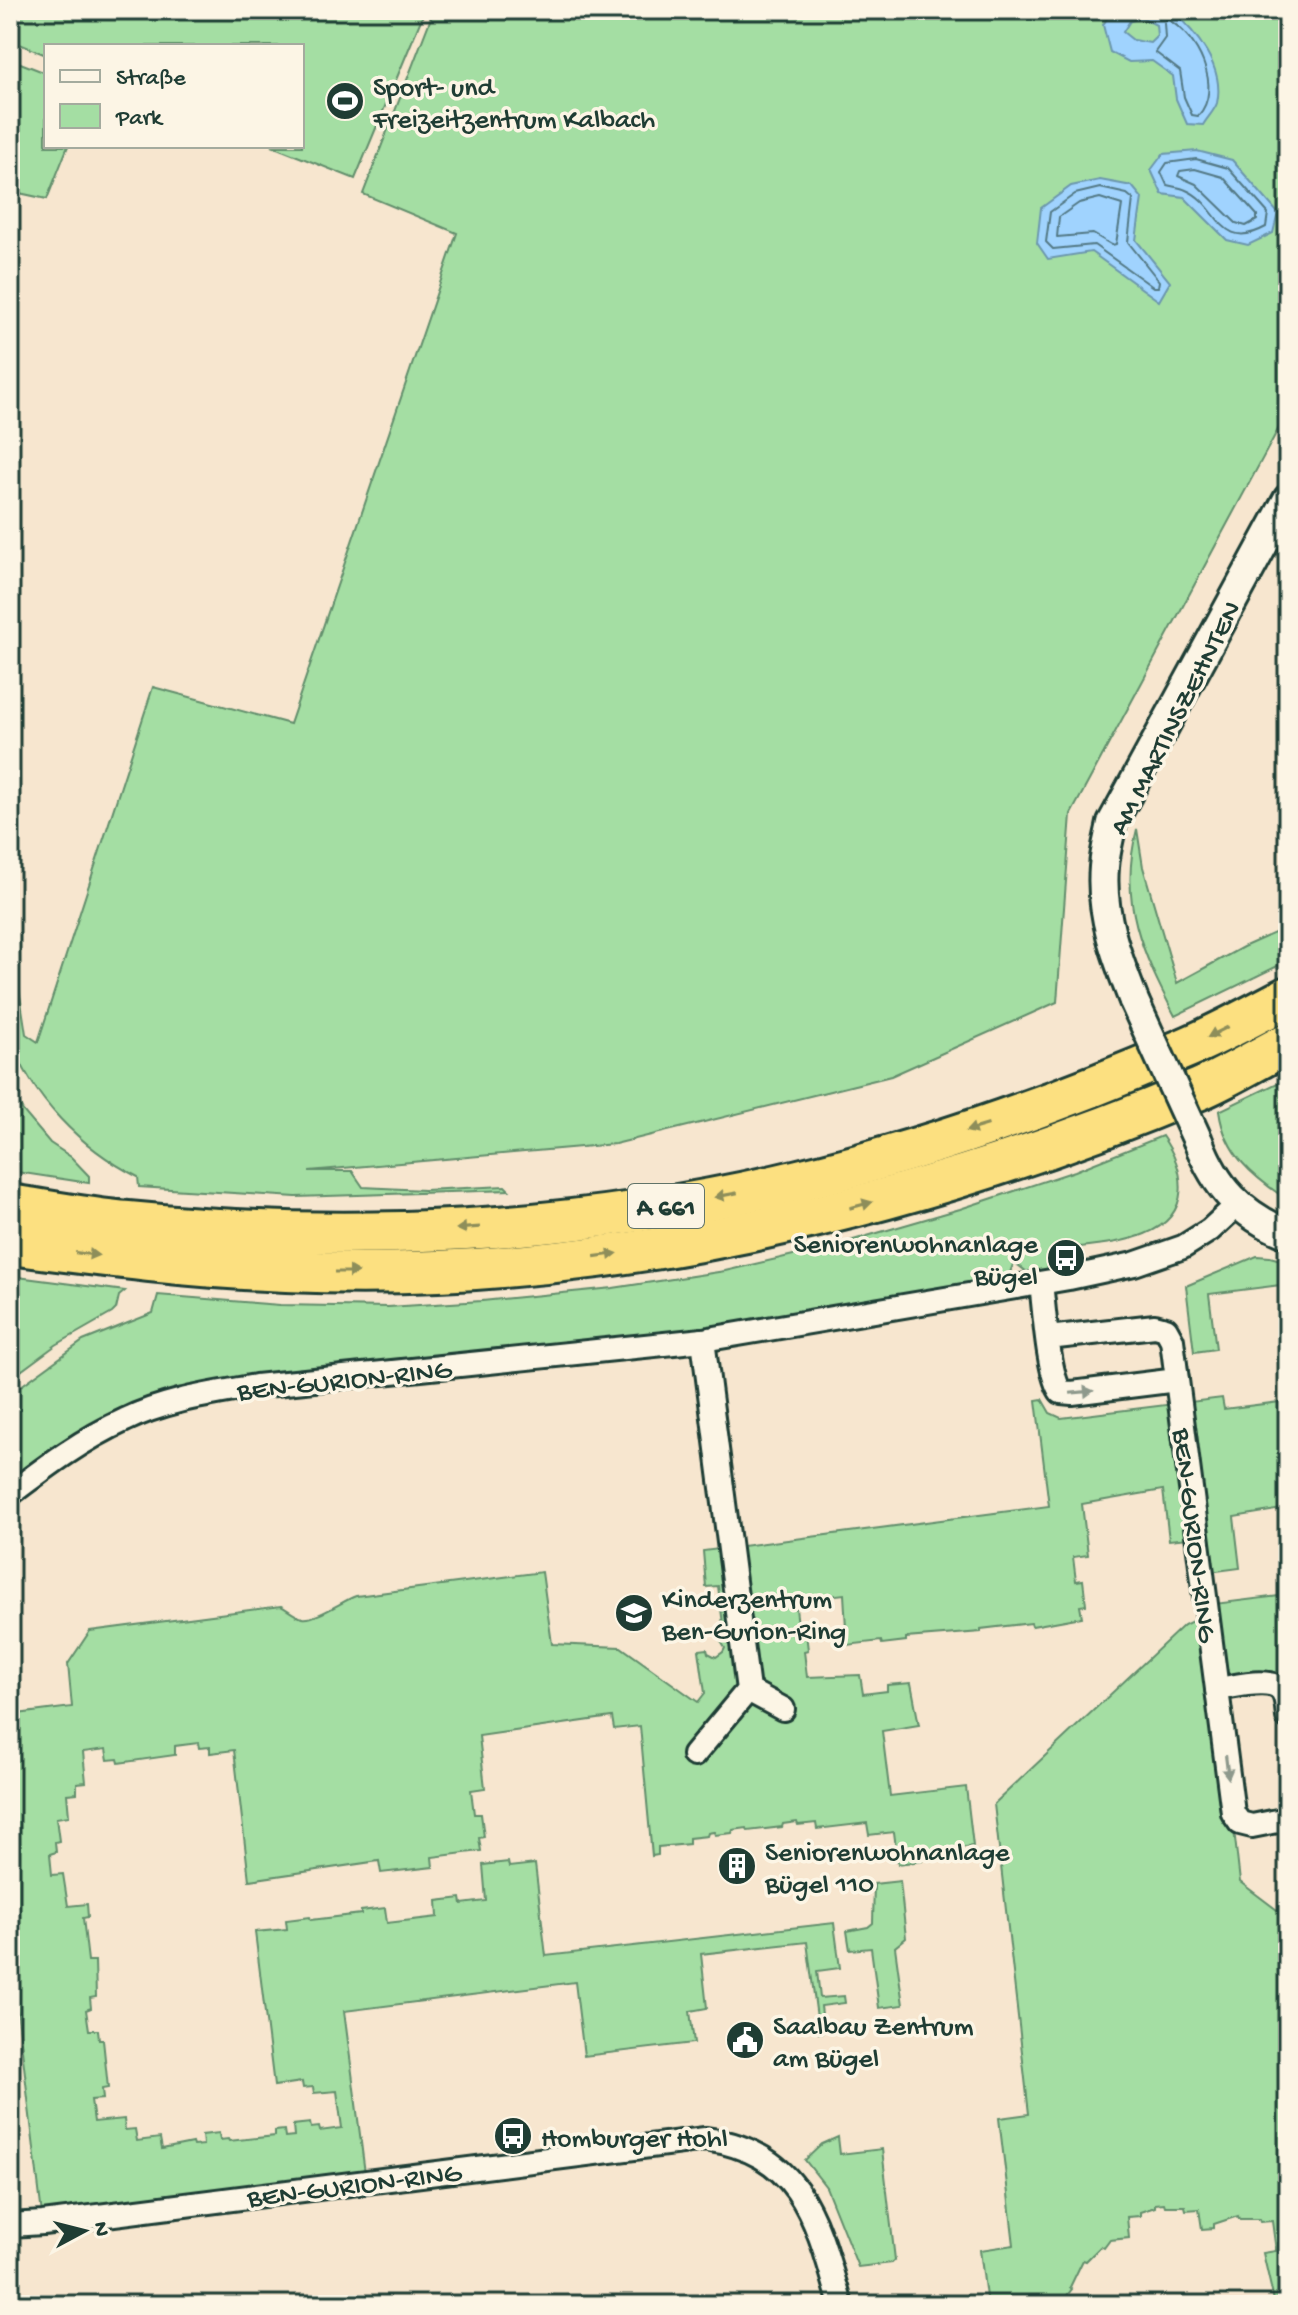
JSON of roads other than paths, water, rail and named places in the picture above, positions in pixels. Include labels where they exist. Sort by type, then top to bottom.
[{"type":"highway","name":"A 661","points":[[10,1205],[126,1222],[234,1230],[365,1233],[557,1222],[680,1204],[799,1180],[1016,1116],[1184,1049],[1288,997]]},
{"type":"highway","name":"A 661","points":[[10,1244],[161,1263],[288,1272],[454,1270],[565,1260],[685,1244],[794,1223],[913,1191],[1025,1156],[1203,1088],[1288,1043]]},
{"type":"street","name":"AM MARTINSZEHNTEN","points":[[1238,1204],[1209,1169],[1134,1001],[1115,951],[1105,901],[1104,867],[1112,823],[1288,499]]},
{"type":"street","points":[[1238,1204],[1264,1224],[1288,1234]]},
{"type":"street","name":"BEN-GURION-RING","points":[[10,1494],[65,1453],[113,1426],[184,1399],[256,1386],[703,1340],[1041,1283],[1134,1264],[1183,1247],[1210,1230],[1238,1204]]},
{"type":"street","points":[[1041,1283],[1055,1385],[1061,1392],[1177,1380]]},
{"type":"street","name":"BEN-GURION-RING","points":[[1048,1338],[1155,1326],[1166,1329],[1172,1340],[1233,1813],[1240,1823],[1252,1826],[1288,1819]]},
{"type":"street","points":[[694,1755],[748,1690],[703,1340]]},
{"type":"street","points":[[1217,1689],[1268,1683],[1280,1687],[1285,1695],[1288,1717]]},
{"type":"street","points":[[748,1690],[783,1709]]},
{"type":"street","name":"BEN-GURION-RING","points":[[10,2225],[57,2222],[705,2139],[731,2142],[756,2153],[781,2170],[801,2192],[815,2220],[841,2305]]},
{"type":"water","points":[[1112,10],[1171,10],[1180,19],[1199,40],[1217,76],[1217,103],[1203,125],[1187,124],[1176,99],[1173,76],[1152,61],[1129,62],[1110,52],[1103,25]],"holes":[[[1143,18],[1156,25],[1157,36],[1150,43],[1133,40],[1123,32],[1130,21]]]},
{"type":"water","points":[[1197,151],[1232,160],[1278,213],[1273,233],[1248,245],[1227,240],[1184,197],[1162,194],[1151,170],[1163,154]]},
{"type":"water","points":[[1100,180],[1132,186],[1142,198],[1136,240],[1170,282],[1159,301],[1091,252],[1048,259],[1037,243],[1041,208],[1071,186]]},
{"type":"place","name":"Sport- und Freizeitzentrum Kalbach","points":[[345,101]]},
{"type":"place","name":"Seniorenwohnanlage Bügel","points":[[1066,1258]]},
{"type":"place","name":"Kinderzentrum Ben-Gurion-Ring","points":[[634,1613]]},
{"type":"place","name":"Seniorenwohnanlage Bügel 110","points":[[737,1866]]},
{"type":"place","name":"Saalbau Zentrum am Bügel","points":[[745,2040]]},
{"type":"place","name":"Homburger Hohl","points":[[513,2136]]}]
